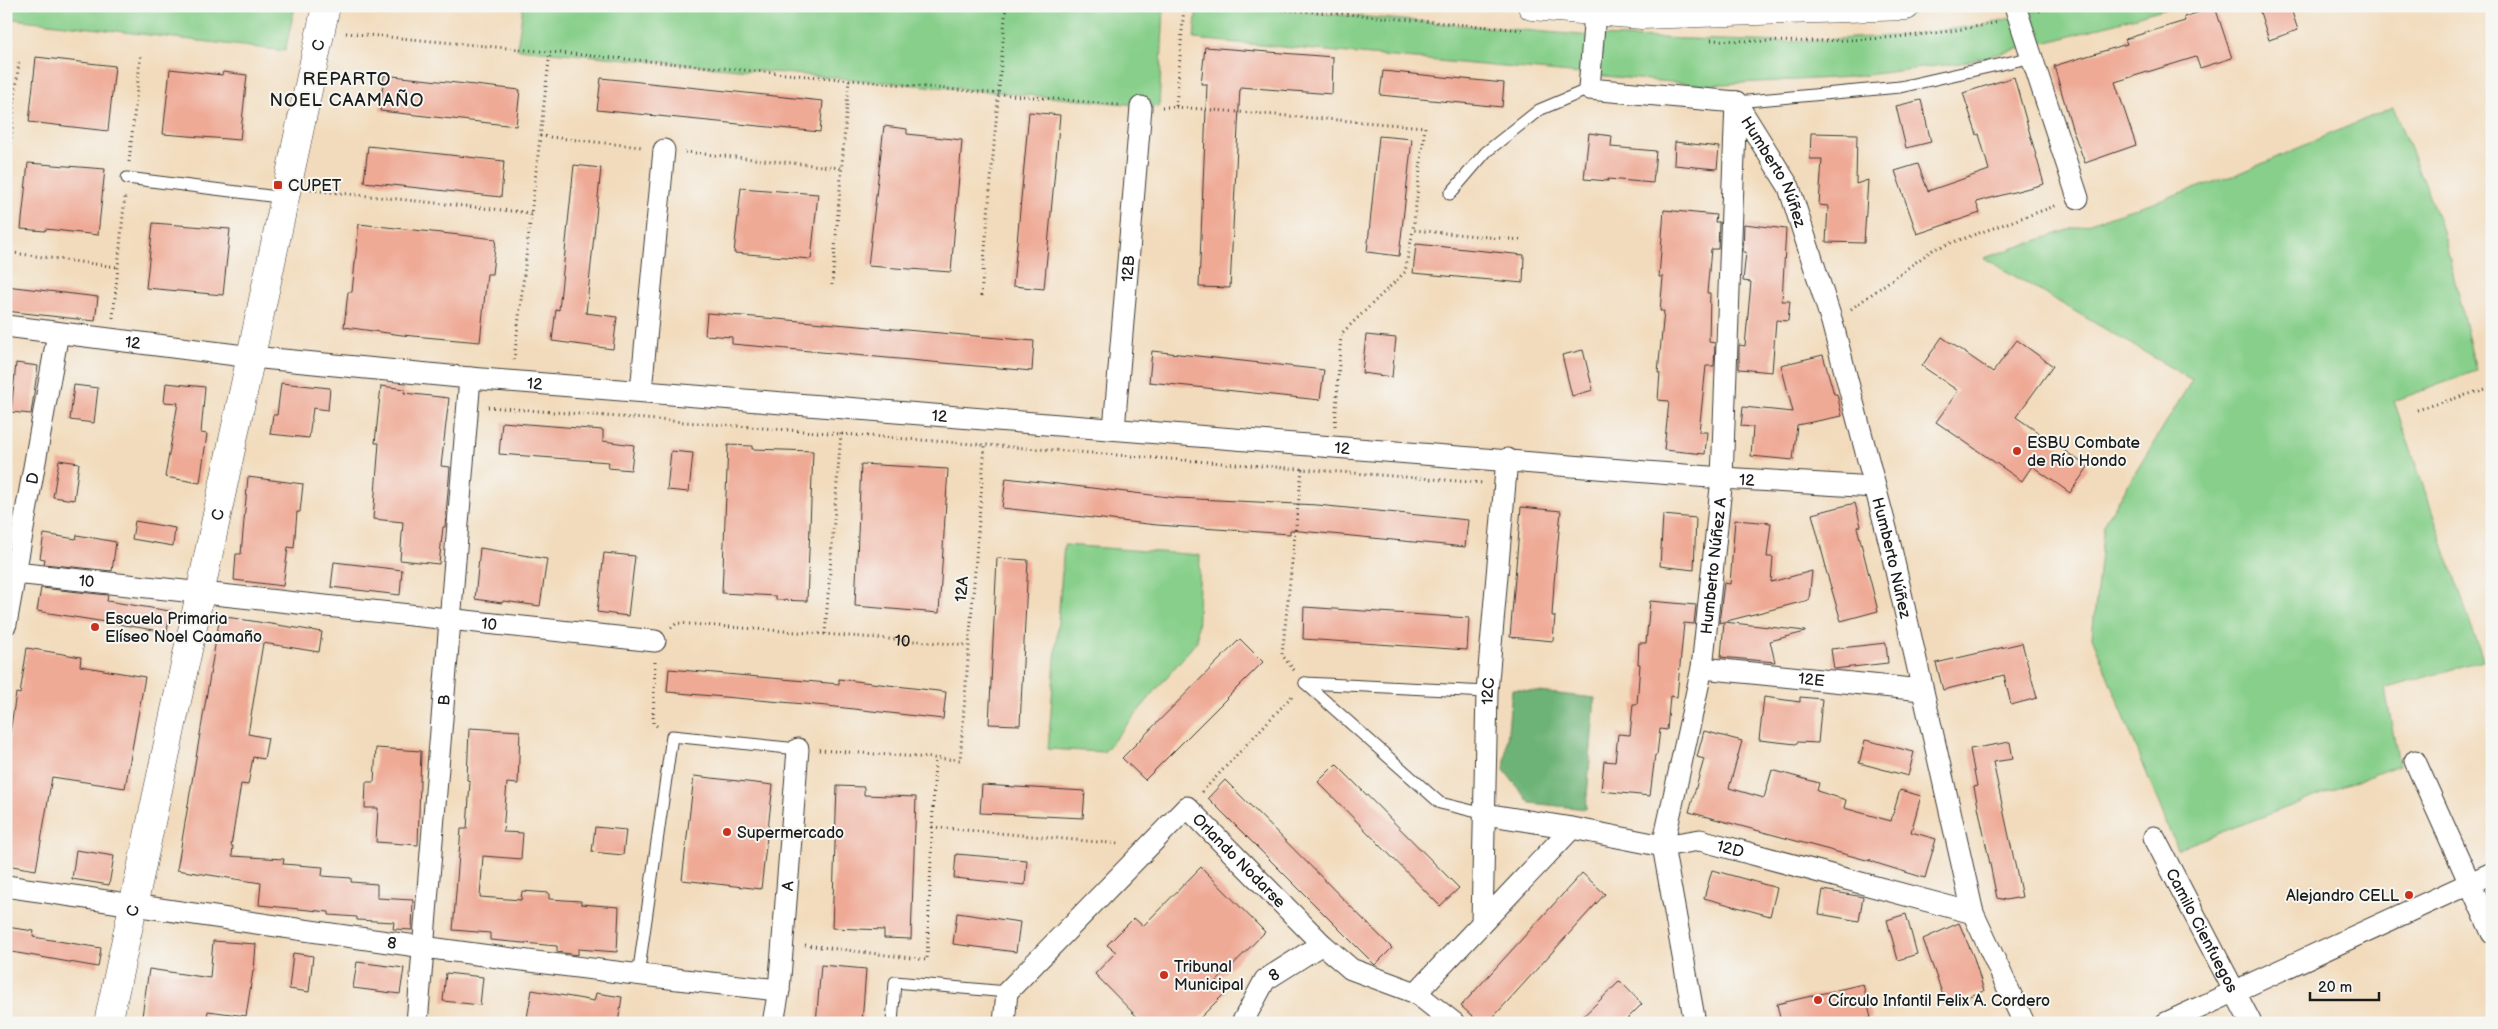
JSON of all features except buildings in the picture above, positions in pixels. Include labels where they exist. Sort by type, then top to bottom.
[{"type":"street","points":[[1534,6],[1595,12],[1906,6]]},
{"type":"street","points":[[2015,6],[2078,198]]},
{"type":"street","points":[[1595,12],[1589,89],[1736,102]]},
{"type":"street","name":"C","points":[[108,1023],[324,19]]},
{"type":"street","name":"Humberto Núñez","points":[[1736,102],[1789,187],[1832,322],[1889,540],[1973,913],[2024,1023]]},
{"type":"street","name":"Humberto Núñez A","points":[[1695,1023],[1663,846],[1702,668],[1722,478],[1736,102]]},
{"type":"street","name":"12B","points":[[1114,429],[1140,107]]},
{"type":"street","points":[[641,391],[664,150]]},
{"type":"street","name":"12","points":[[6,326],[252,357],[470,378],[1507,459],[1722,478],[1875,486]]},
{"type":"street","name":"D","points":[[6,624],[11,573],[58,333]]},
{"type":"street","name":"B","points":[[416,1023],[470,378]]},
{"type":"street","name":"12C","points":[[1482,923],[1486,692],[1507,459]]},
{"type":"street","name":"10","points":[[11,573],[655,641]]},
{"type":"street","name":"12E","points":[[1702,668],[1922,690]]},
{"type":"street","name":"A","points":[[773,1023],[779,990],[798,748]]},
{"type":"street","points":[[2415,761],[2492,933]]},
{"type":"street","name":"Orlando Nodarse","points":[[1007,992],[1188,807],[1322,944],[1351,969],[1416,993],[1454,1023]]},
{"type":"street","name":"12D","points":[[1485,814],[1572,828],[1663,846],[1700,840],[1973,913]]},
{"type":"street","points":[[1416,993],[1572,828]]},
{"type":"street","name":"Camilo Cienfuegos","points":[[2154,837],[2251,1023]]},
{"type":"street","points":[[2166,1023],[2236,993],[2492,874]]},
{"type":"street","name":"8","points":[[6,886],[423,948],[638,976],[779,990]]},
{"type":"street","name":"8","points":[[1242,1023],[1265,980],[1322,944]]},
{"type":"street","points":[[1004,1023],[1007,992]]},
{"type":"lane","points":[[1736,102],[1900,87],[2033,57]]},
{"type":"lane","points":[[1450,194],[1486,152],[1539,110],[1589,89]]},
{"type":"lane","points":[[127,178],[287,192]]},
{"type":"lane","points":[[1305,683],[1486,692]]},
{"type":"lane","points":[[1305,683],[1440,803],[1485,814]]},
{"type":"lane","points":[[638,976],[672,736],[798,748]]},
{"type":"lane","points":[[892,1023],[895,982],[1007,992]]},
{"type":"path","points":[[981,296],[1000,94],[1006,6]]},
{"type":"path","points":[[1176,106],[1184,6]]},
{"type":"path","points":[[324,19],[550,52],[1140,107],[1176,106],[1425,127],[1413,230],[1405,272],[1341,334],[1335,426]]},
{"type":"path","points":[[512,381],[550,52]]},
{"type":"path","points":[[6,188],[19,59]]},
{"type":"path","points":[[832,285],[849,80]]},
{"type":"path","points":[[540,136],[841,168]]},
{"type":"path","points":[[287,192],[531,213]]},
{"type":"path","points":[[1832,322],[1934,249],[2078,198]]},
{"type":"path","points":[[1413,230],[1521,240]]},
{"type":"path","points":[[6,252],[118,267]]},
{"type":"path","points":[[2417,410],[2492,387]]},
{"type":"path","points":[[468,405],[1504,485]]},
{"type":"path","points":[[826,634],[843,407]]},
{"type":"path","name":"12A","points":[[935,759],[960,760],[987,419]]},
{"type":"path","points":[[1188,807],[1305,683],[1282,655],[1302,469]]},
{"type":"path","name":"10","points":[[655,641],[677,623],[968,645]]},
{"type":"path","points":[[655,641],[652,723],[672,736]]},
{"type":"path","points":[[783,942],[927,960],[935,759],[798,748]]},
{"type":"path","points":[[932,827],[1148,846]]},
{"type":"green space","points":[[6,6],[295,6],[285,51],[6,18]]},
{"type":"green space","points":[[523,6],[1164,6],[1159,107],[517,49]]},
{"type":"green space","points":[[1197,6],[1236,6],[1593,36],[1786,42],[1904,35],[1988,24],[2054,6],[2173,6],[2064,38],[1960,63],[1851,77],[1704,85],[1194,39]]},
{"type":"green space","points":[[2393,107],[2443,231],[2476,371],[2394,401],[2483,660],[2385,689],[2399,765],[2177,849],[2092,637],[2104,524],[2192,380],[1984,258],[2238,174]]},
{"type":"green space","points":[[1064,545],[1200,555],[1197,641],[1104,752],[1048,749]]},
{"type":"green space","points":[[1512,689],[1595,698],[1586,809],[1530,803],[1504,770]]},
{"type":"place","name":"CUPET","points":[[278,185]]},
{"type":"place","name":"ESBU Combate de Río Hondo","points":[[2017,451]]},
{"type":"place","name":"Escuela Primaria Elíseo Noel Caamaño","points":[[95,627]]},
{"type":"place","name":"Supermercado","points":[[727,832]]},
{"type":"place","name":"Alejandro CELL","points":[[2409,895]]},
{"type":"place","name":"Tribunal Municipal","points":[[1164,975]]},
{"type":"place","name":"Círculo Infantil Felix A. Cordero","points":[[1818,1000]]},
{"type":"district","name":"REPARTO NOEL CAAMAÑO","points":[[347,89]]}]
